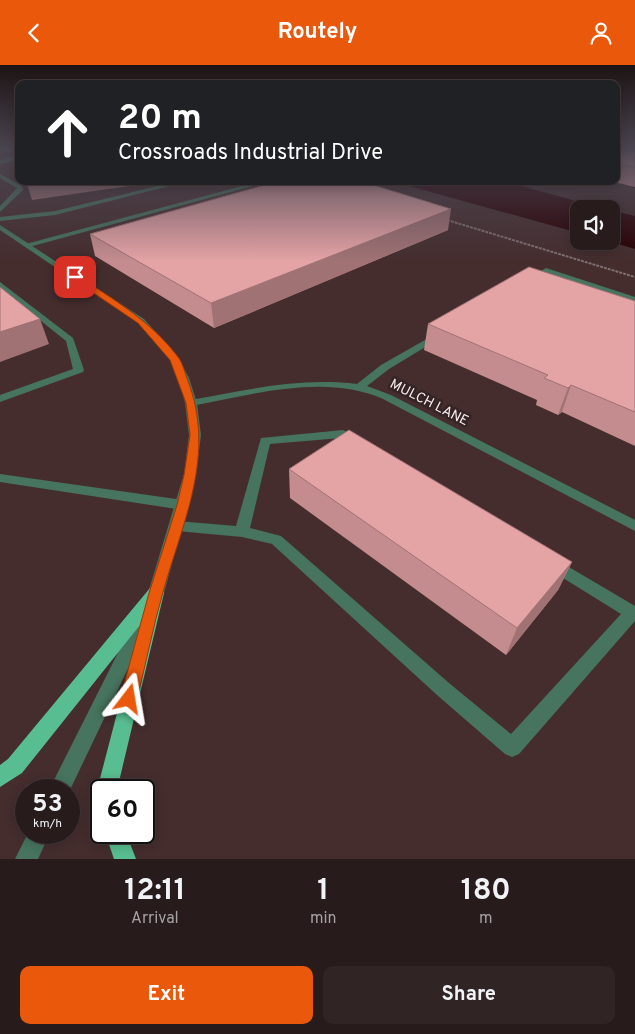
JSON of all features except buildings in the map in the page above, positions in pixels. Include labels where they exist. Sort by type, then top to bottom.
[{"type":"main road","points":[[0,777],[15,766],[156,593]]},
{"type":"main road","points":[[110,779],[156,593]]},
{"type":"main road","points":[[120,844],[125,859]]},
{"type":"street","points":[[0,210],[20,190],[20,187]]},
{"type":"street","points":[[0,219],[55,213],[161,187]]},
{"type":"street","points":[[26,245],[246,187]]},
{"type":"street","points":[[2,230],[141,321],[174,359],[191,403],[195,435],[190,475],[183,505],[156,593],[64,779]]},
{"type":"street","points":[[521,285],[546,270],[635,299]]},
{"type":"street","points":[[0,284],[70,340],[79,370],[0,399]]},
{"type":"street","points":[[359,387],[385,367],[446,331]]},
{"type":"street","name":"MULCH LANE","points":[[191,403],[282,388],[330,385],[359,387],[387,397],[635,526]]},
{"type":"street","points":[[242,532],[265,441],[343,434],[368,449]]},
{"type":"street","points":[[0,478],[183,505]]},
{"type":"street","points":[[177,526],[242,532],[276,540],[443,689],[512,747],[632,613],[541,557]]},
{"type":"street","points":[[26,859],[34,844]]},
{"type":"path","points":[[442,219],[635,277]]},
{"type":"shaded area","points":[[0,187],[635,187],[635,859],[0,859]]},
{"type":"shaded area","points":[[413,187],[524,187],[573,200],[570,200],[570,231]]},
{"type":"shaded area","points":[[620,212],[635,216],[635,249],[620,245]]},
{"type":"route","points":[[75,277],[141,321],[161,341],[174,359],[184,378],[191,403],[195,435],[190,475],[183,505],[156,593],[129,699]]}]
